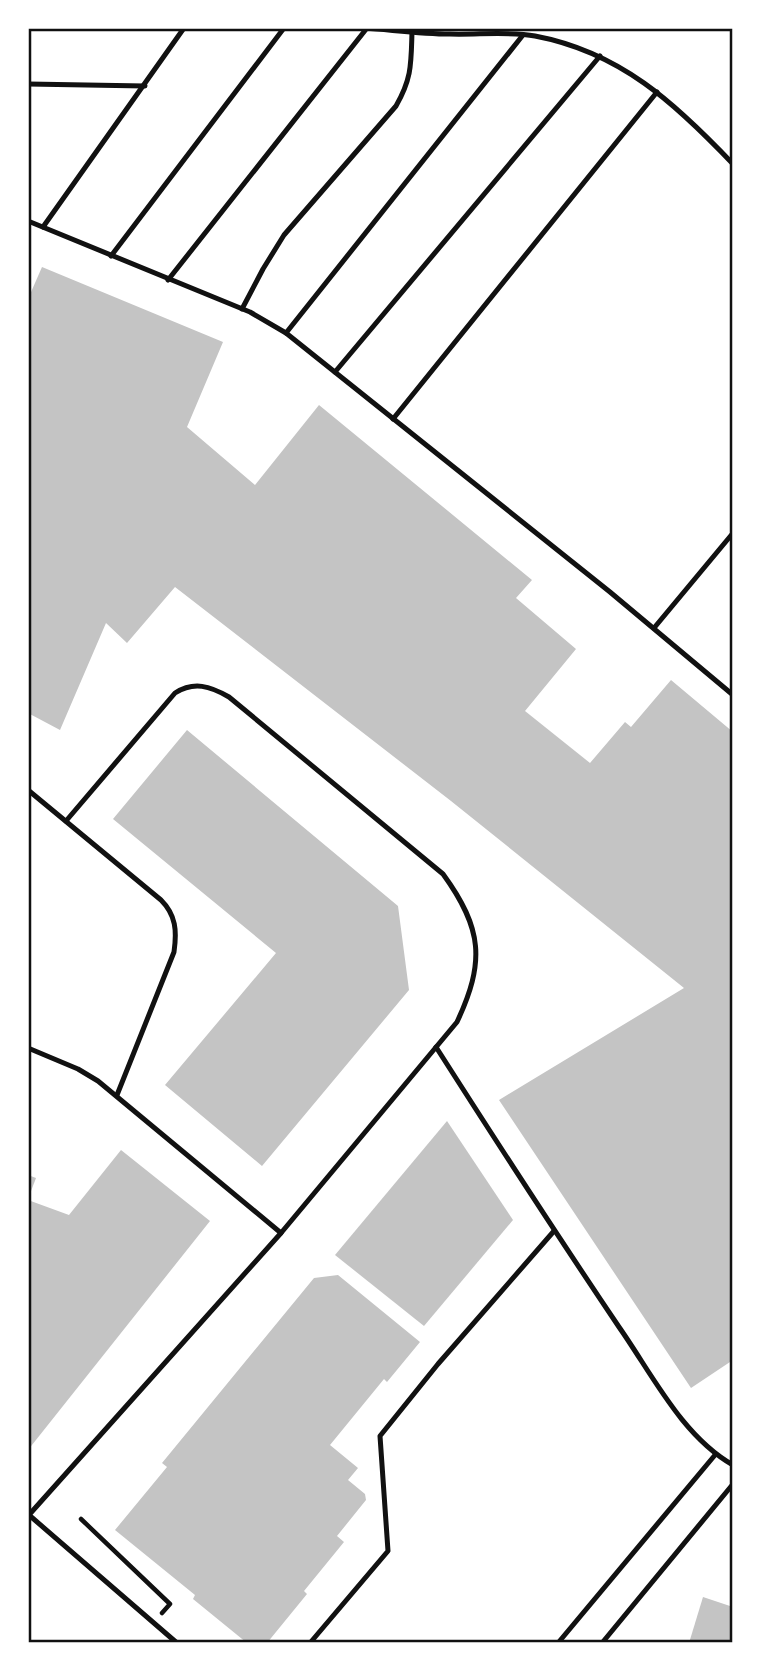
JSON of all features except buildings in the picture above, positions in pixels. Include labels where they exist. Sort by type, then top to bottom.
[{"type":"lane","points":[[43,227],[184,28]]},
{"type":"lane","points":[[111,256],[284,28]]},
{"type":"lane","points":[[167,279],[366,28],[532,35],[572,45],[600,56],[657,92],[733,164]]},
{"type":"lane","points":[[242,309],[284,236],[396,106],[407,86],[411,69],[412,32]]},
{"type":"lane","points":[[286,333],[523,35]]},
{"type":"lane","points":[[335,372],[600,56]]},
{"type":"lane","points":[[28,84],[145,86]]},
{"type":"lane","points":[[393,419],[657,92]]},
{"type":"lane","points":[[28,221],[242,309],[286,333],[654,628],[733,695]]},
{"type":"lane","points":[[654,628],[733,533]]},
{"type":"lane","points":[[66,821],[175,693],[184,687],[205,686],[229,696],[443,874],[458,895],[477,946],[476,972],[457,1023],[281,1233],[28,1515],[177,1643]]},
{"type":"lane","points":[[28,790],[161,900],[170,909],[174,921],[174,952],[117,1095]]},
{"type":"lane","points":[[436,1047],[554,1231],[680,1416],[715,1455],[733,1465]]},
{"type":"lane","points":[[28,1048],[78,1069],[117,1095],[281,1233]]},
{"type":"lane","points":[[310,1643],[388,1551],[380,1436],[438,1364],[554,1231]]},
{"type":"lane","points":[[558,1643],[715,1455]]},
{"type":"lane","points":[[602,1643],[733,1484]]},
{"type":"path","points":[[81,1519],[170,1604],[154,1623]]}]
